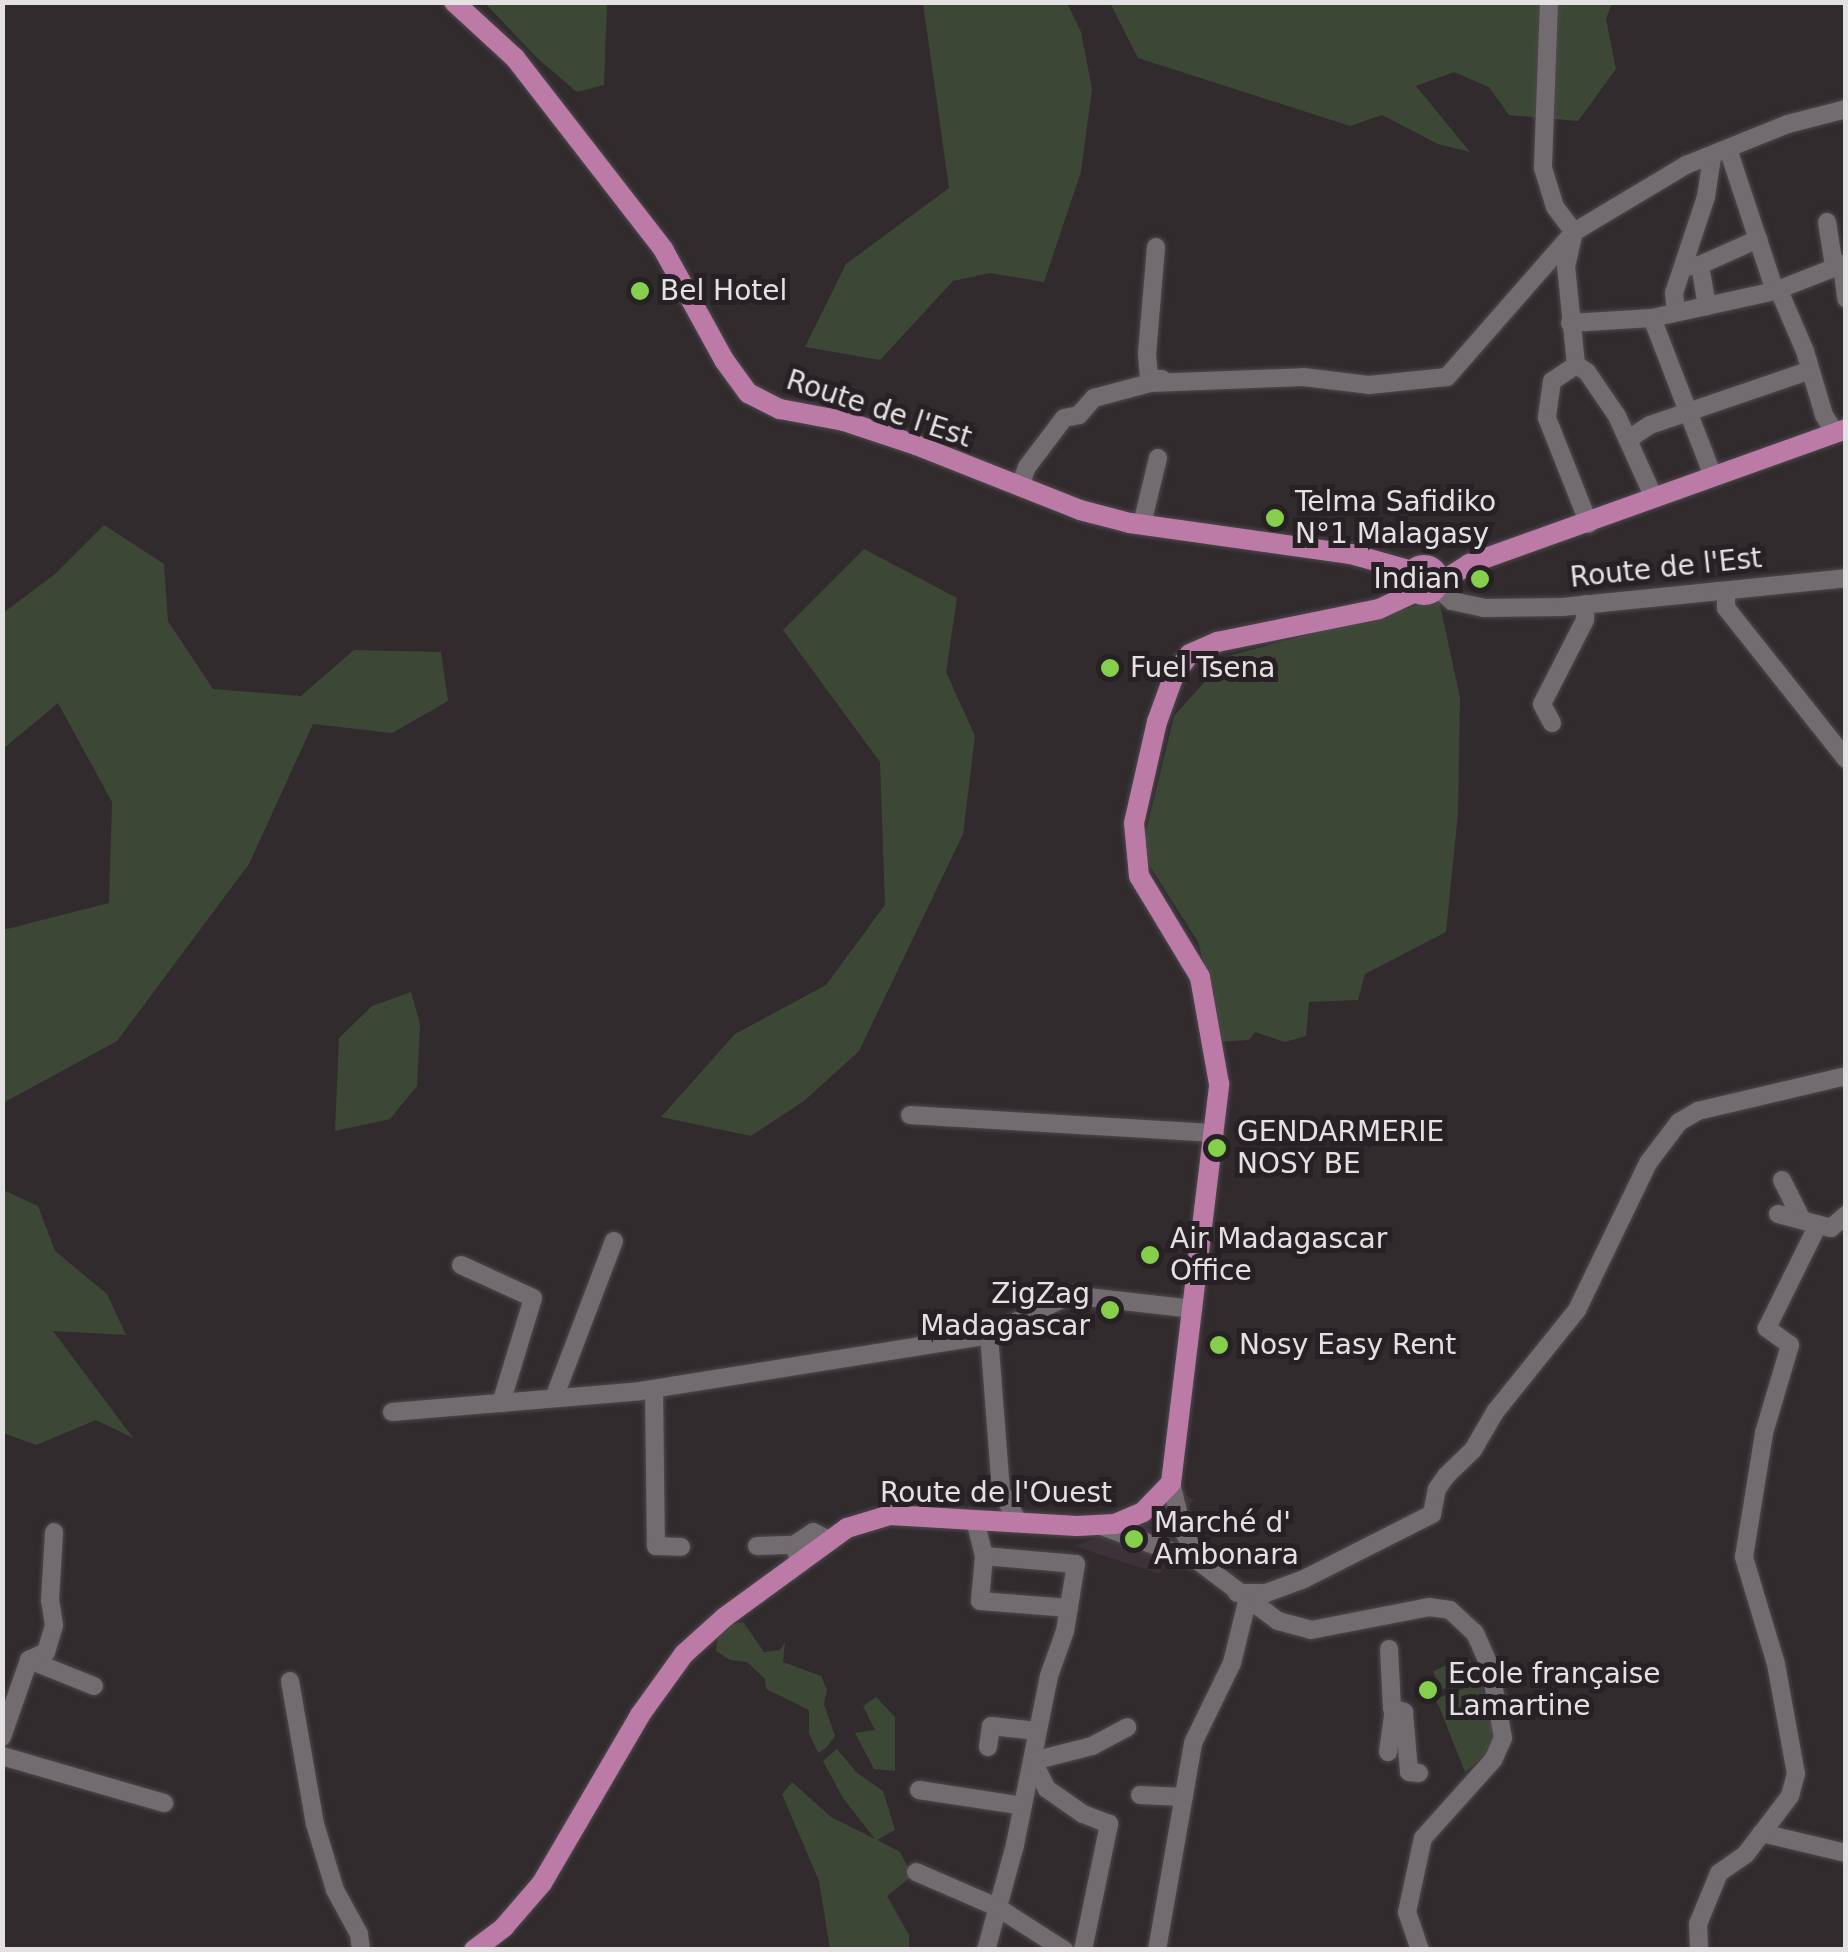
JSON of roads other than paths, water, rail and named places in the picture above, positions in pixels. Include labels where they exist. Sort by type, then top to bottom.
[{"type":"main road","name":"Route de l'Est","points":[[454,2],[514,58],[663,250],[748,393],[780,409],[844,421],[916,445],[1080,510],[1142,524],[1352,554],[1428,579]]},
{"type":"main road","points":[[1170,1482],[1219,1084],[1200,977],[1151,901],[1137,863],[1134,823],[1165,694],[1190,654],[1217,642],[1393,603],[1428,579],[1840,431]]},
{"type":"main road","name":"Route de l'Ouest","points":[[474,1950],[504,1927],[542,1884],[640,1714],[684,1654],[797,1554],[831,1541],[856,1524],[890,1516],[1101,1526],[1143,1512],[1170,1482]]},
{"type":"street","points":[[1549,2],[1543,168],[1555,207],[1574,232]]},
{"type":"street","points":[[1156,247],[1149,379],[1304,377],[1369,385],[1447,377],[1574,232],[1666,176],[1788,124],[1846,109]]},
{"type":"street","points":[[1720,153],[1758,238],[1775,291],[1780,293],[1805,351],[1808,371],[1840,431]]},
{"type":"street","points":[[1676,312],[1674,292],[1692,266],[1706,197],[1720,153]]},
{"type":"street","points":[[1828,222],[1841,264],[1846,299]]},
{"type":"street","points":[[1574,232],[1566,266],[1576,365]]},
{"type":"street","points":[[1692,266],[1758,238]]},
{"type":"street","points":[[1570,323],[1652,318],[1775,291],[1841,264]]},
{"type":"street","points":[[1692,266],[1707,306]]},
{"type":"street","points":[[1652,318],[1713,476]]},
{"type":"street","points":[[1576,365],[1588,372],[1630,439],[1654,498]]},
{"type":"street","points":[[1576,365],[1552,381],[1547,418],[1589,524]]},
{"type":"street","points":[[1630,439],[1650,426],[1808,371]]},
{"type":"street","points":[[1020,486],[1027,467],[1064,418],[1079,415],[1094,398],[1172,380]]},
{"type":"street","points":[[1142,524],[1158,458]]},
{"type":"street","name":"Route de l'Est","points":[[1428,579],[1452,602],[1484,608],[1585,604],[1846,578]]},
{"type":"street","points":[[1704,591],[1726,591],[1726,608],[1846,759]]},
{"type":"street","points":[[1552,724],[1542,704],[1584,620],[1585,604]]},
{"type":"street","points":[[1242,1597],[1266,1593],[1304,1578],[1432,1514],[1437,1489],[1446,1476],[1474,1450],[1495,1412],[1578,1310],[1648,1164],[1665,1137],[1688,1115],[1846,1076]]},
{"type":"street","points":[[910,1115],[1214,1133]]},
{"type":"street","points":[[1782,1180],[1810,1223]]},
{"type":"street","points":[[1778,1214],[1830,1228],[1846,1215]]},
{"type":"street","points":[[1699,1950],[1698,1924],[1719,1873],[1746,1854],[1762,1834],[1790,1796],[1796,1774],[1776,1664],[1744,1557],[1768,1419],[1790,1346],[1766,1328],[1810,1223]]},
{"type":"street","points":[[554,1398],[614,1241]]},
{"type":"street","points":[[462,1265],[533,1298],[501,1402]]},
{"type":"street","points":[[392,1412],[654,1389],[989,1334],[1070,1294],[1193,1309]]},
{"type":"street","points":[[989,1334],[1000,1492],[1018,1522]]},
{"type":"street","points":[[654,1389],[656,1546],[681,1547]]},
{"type":"street","points":[[1170,1482],[1182,1528],[1198,1561]]},
{"type":"street","points":[[974,1520],[984,1556],[980,1601],[1069,1608]]},
{"type":"street","points":[[1101,1526],[1198,1561],[1278,1622],[1311,1630],[1429,1607],[1450,1610],[1475,1633],[1490,1666],[1503,1738],[1493,1760],[1424,1838],[1414,1862],[1407,1912],[1420,1950]]},
{"type":"street","points":[[2,1737],[28,1660],[46,1652],[54,1624],[54,1532]]},
{"type":"street","points":[[756,1546],[797,1554]]},
{"type":"street","points":[[984,1556],[1076,1564],[1023,1806],[986,1950]]},
{"type":"street","points":[[1157,1950],[1194,1743],[1232,1662],[1242,1597]]},
{"type":"street","points":[[1384,1750],[1394,1708],[1389,1650]]},
{"type":"street","points":[[28,1660],[94,1686]]},
{"type":"street","points":[[290,1681],[311,1810],[334,1890],[359,1934],[362,1950]]},
{"type":"street","points":[[1394,1708],[1406,1717],[1409,1772],[1420,1773]]},
{"type":"street","points":[[988,1747],[991,1726],[1037,1731]]},
{"type":"street","points":[[1032,1761],[1092,1746],[1127,1727]]},
{"type":"street","points":[[2,1756],[164,1803]]},
{"type":"street","points":[[1032,1761],[1047,1789],[1083,1814],[1110,1824],[1083,1950]]},
{"type":"street","points":[[919,1790],[1023,1806]]},
{"type":"street","points":[[1140,1795],[1184,1797]]},
{"type":"street","points":[[1762,1834],[1846,1853]]},
{"type":"street","points":[[916,1872],[996,1907],[1064,1950]]},
{"type":"place","name":"Bel Hotel","points":[[640,291]]},
{"type":"place","name":"Telma Safidiko N°1 Malagasy","points":[[1275,518]]},
{"type":"place","name":"Indian","points":[[1480,579]]},
{"type":"place","name":"Fuel Tsena","points":[[1110,668]]},
{"type":"place","name":"GENDARMERIE NOSY BE","points":[[1217,1148]]},
{"type":"place","name":"Air Madagascar Office","points":[[1150,1255]]},
{"type":"place","name":"ZigZag Madagascar","points":[[1110,1310]]},
{"type":"place","name":"Nosy Easy Rent","points":[[1219,1345]]},
{"type":"place","name":"Marché d' Ambonara","points":[[1134,1539]]},
{"type":"place","name":"Ecole française Lamartine","points":[[1428,1690]]}]
